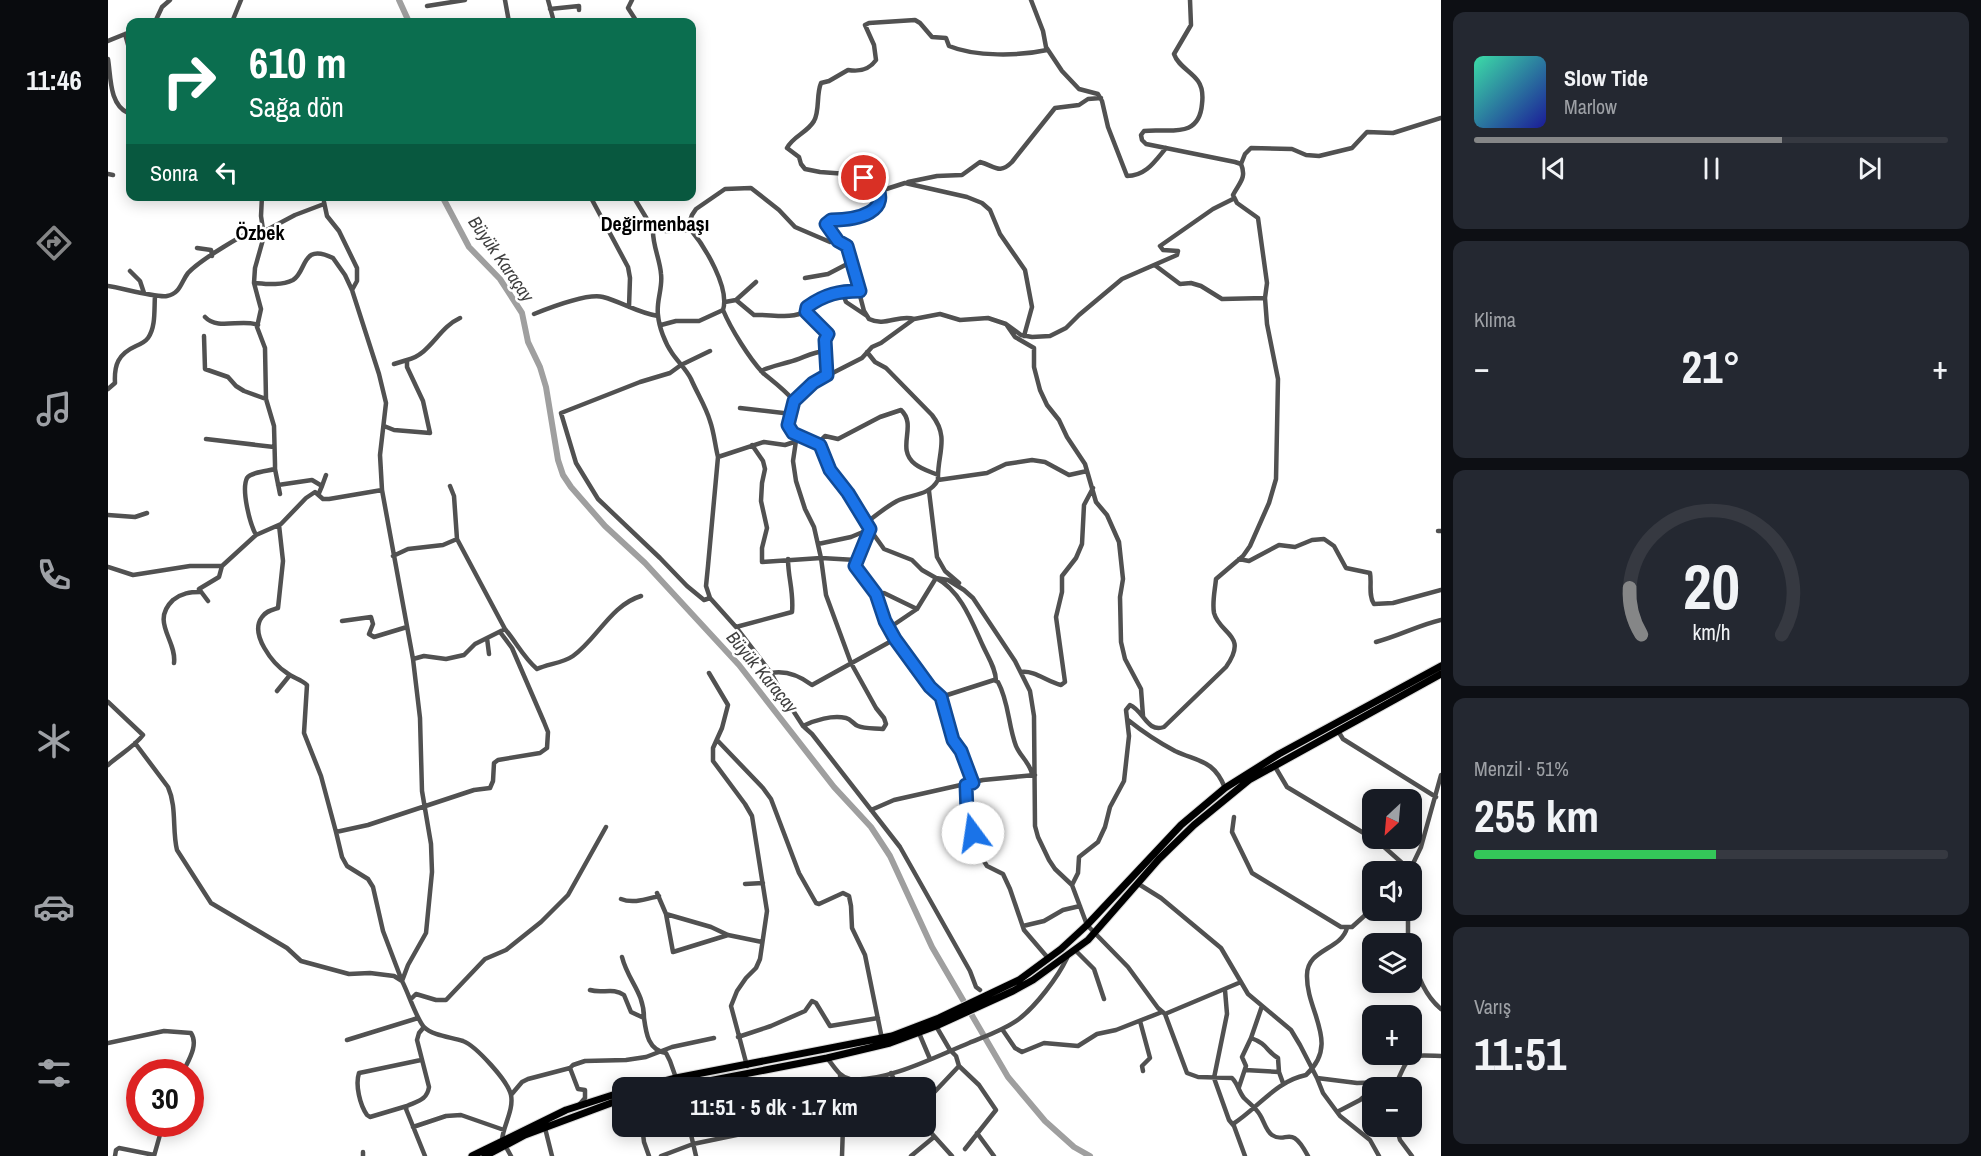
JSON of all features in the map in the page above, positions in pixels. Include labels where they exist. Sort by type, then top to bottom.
[{"type":"highway","points":[[990,998],[1019,980],[1087,925],[1181,825],[1225,788],[1279,754],[1441,666]]},
{"type":"highway","points":[[706,1077],[747,1066],[882,1039],[941,1020],[1033,980],[1075,950],[1094,933],[1159,860],[1216,806],[1249,780],[1441,674]]},
{"type":"highway","points":[[721,1077],[827,1058],[890,1043],[936,1026],[941,1020]]},
{"type":"highway","points":[[485,1156],[503,1143],[579,1105],[612,1095]]},
{"type":"highway","points":[[472,1156],[612,1103]]},
{"type":"street","points":[[157,18],[162,7],[170,0]]},
{"type":"street","points":[[234,18],[241,0]]},
{"type":"street","points":[[427,6],[465,0]]},
{"type":"street","points":[[505,0],[508,18]]},
{"type":"street","points":[[548,0],[553,18]]},
{"type":"street","points":[[632,0],[628,8],[634,18]]},
{"type":"street","points":[[1031,0],[1047,50],[1074,85],[1085,92],[1098,94],[1101,98],[1108,127],[1127,176],[1139,174],[1152,166],[1166,148]]},
{"type":"street","points":[[1190,0],[1191,26],[1174,54],[1179,63],[1194,76],[1201,86],[1203,101],[1201,114],[1193,125],[1183,129],[1170,132],[1144,131],[1141,135],[1142,140],[1146,144],[1241,164]]},
{"type":"street","points":[[550,9],[579,6],[579,10]]},
{"type":"street","points":[[867,316],[847,246],[838,241],[827,228],[827,222],[855,218],[868,213],[879,205],[880,191],[873,180],[806,169],[799,157],[787,148],[793,138],[813,124],[821,83],[848,70],[857,72],[872,66],[876,60],[874,45],[865,26],[869,23],[915,20],[932,37],[946,38],[949,46],[975,54],[981,52],[1013,54],[1047,50]]},
{"type":"street","points":[[108,42],[126,34]]},
{"type":"street","points":[[108,59],[115,101],[126,112]]},
{"type":"street","points":[[880,191],[927,178],[962,175],[980,162],[1005,169],[1055,108],[1079,105],[1088,99],[1101,98]]},
{"type":"street","points":[[1233,199],[1244,177],[1241,164],[1245,153],[1251,148],[1292,149],[1312,156],[1333,154],[1354,147],[1367,132],[1393,133],[1441,118]]},
{"type":"street","points":[[905,183],[967,197],[982,203],[990,210],[1000,234],[1025,270],[1032,307],[1024,336]]},
{"type":"street","points":[[687,229],[696,209],[725,189],[751,188],[779,210],[795,227],[830,242],[838,241]]},
{"type":"street","points":[[1034,775],[1017,747],[1000,684],[996,681],[992,664],[961,603],[952,591],[912,560],[884,549],[848,493],[830,470],[818,443],[796,434],[788,425],[794,401],[813,383],[862,358],[872,347],[914,319],[940,314],[960,320],[988,318],[1006,324],[1024,336],[1041,337],[1062,331],[1122,279],[1176,256],[1179,253],[1174,250],[1163,250],[1162,244],[1213,209],[1233,199]]},
{"type":"street","points":[[1072,885],[1078,873],[1079,857],[1098,842],[1110,807],[1124,781],[1128,720],[1126,710],[1129,705],[1137,708],[1154,727],[1160,729],[1167,725],[1231,660],[1234,641],[1214,613],[1216,579],[1239,560],[1250,546],[1272,493],[1276,476],[1278,379],[1267,328],[1265,298],[1267,283],[1258,218],[1233,199]]},
{"type":"street","points":[[262,201],[263,229],[254,283],[261,309],[258,331],[265,348],[266,399],[274,426],[274,469],[280,494]]},
{"type":"street","points":[[593,201],[628,267],[629,307]]},
{"type":"street","points":[[636,201],[653,229],[652,237],[658,256],[662,285],[658,316],[672,353],[690,377],[711,423],[718,457],[706,586],[710,598],[736,627],[771,673],[803,726],[812,734],[908,858],[970,971],[976,987],[980,990]]},
{"type":"street","points":[[108,286],[155,296],[166,297],[175,294],[188,274],[234,240],[324,203],[327,216],[339,231],[357,268],[357,280],[352,290]]},
{"type":"street","points":[[653,229],[666,231],[687,229],[698,238],[716,269],[725,302],[723,310],[730,327],[761,371],[794,401]]},
{"type":"street","points":[[197,248],[208,249],[212,256]]},
{"type":"street","points":[[254,283],[281,283],[293,279],[299,275],[305,259],[309,256],[321,255],[333,258],[352,290],[386,403],[380,455],[382,490],[407,627],[420,718],[424,806],[431,844],[432,872],[426,933],[402,981]]},
{"type":"street","points":[[805,278],[828,274],[852,262]]},
{"type":"street","points":[[1156,266],[1180,284],[1191,283],[1202,286],[1222,299],[1265,298]]},
{"type":"street","points":[[130,271],[140,281],[144,293]]},
{"type":"street","points":[[725,302],[736,300],[756,282]]},
{"type":"street","points":[[736,300],[753,315],[795,317],[806,312],[807,307],[820,297],[842,291],[860,291]]},
{"type":"street","points":[[842,291],[846,302],[878,322],[908,317],[914,319]]},
{"type":"street","points":[[108,389],[115,383],[118,359],[124,352],[149,337],[154,318],[155,296]]},
{"type":"street","points":[[534,314],[561,304],[602,296],[658,316]]},
{"type":"street","points":[[661,325],[675,321],[699,321],[723,310]]},
{"type":"street","points":[[806,312],[828,334],[825,340],[827,375]]},
{"type":"street","points":[[206,317],[216,323],[252,322],[258,325]]},
{"type":"street","points":[[394,364],[419,356],[443,329],[460,318]]},
{"type":"street","points":[[1006,324],[1015,337],[1034,348],[1034,367],[1040,390],[1047,405],[1059,420],[1085,464],[1096,502],[1107,515],[1121,549],[1123,579],[1120,597],[1121,642],[1125,659],[1141,689],[1143,716]]},
{"type":"street","points":[[204,336],[205,369],[228,376],[236,386],[244,391],[266,399]]},
{"type":"street","points":[[710,351],[670,373],[640,382],[561,413],[576,464],[598,499],[687,586],[704,600],[710,598]]},
{"type":"street","points":[[761,371],[813,352],[826,351]]},
{"type":"street","points":[[866,523],[897,501],[929,491],[938,478],[943,438],[938,422],[886,368],[875,362],[867,352]]},
{"type":"street","points":[[384,426],[394,430],[430,433],[423,401],[407,367],[407,360]]},
{"type":"street","points":[[740,408],[792,414]]},
{"type":"street","points":[[818,443],[825,436],[834,439],[844,437],[880,417],[901,410],[905,415],[908,428],[905,444],[908,456],[915,465],[938,478],[987,473],[1006,464],[1032,460],[1045,462],[1069,476],[1087,471]]},
{"type":"street","points":[[796,434],[793,461],[796,481],[805,509],[814,527],[826,595],[851,663],[876,708],[885,718],[883,729],[859,726],[849,718],[815,720],[803,726]]},
{"type":"street","points":[[206,439],[274,447]]},
{"type":"street","points":[[718,457],[764,442],[785,445],[794,442]]},
{"type":"street","points":[[753,445],[765,469],[761,501],[767,528],[762,562],[821,558],[856,560]]},
{"type":"street","points":[[256,535],[248,512],[246,487],[248,478],[252,474],[274,469]]},
{"type":"street","points":[[319,493],[326,475]]},
{"type":"street","points":[[278,485],[312,480],[322,486]]},
{"type":"street","points":[[336,832],[369,825],[474,790],[489,788],[493,781],[494,763],[498,760],[540,753],[547,748],[548,732],[544,722],[512,648],[457,539],[454,496],[450,486]]},
{"type":"street","points":[[1021,672],[1033,673],[1060,685],[1065,682],[1056,617],[1062,592],[1062,576],[1076,558],[1082,544],[1084,506],[1093,488]]},
{"type":"street","points":[[319,493],[323,498],[329,499],[382,490]]},
{"type":"street","points":[[929,491],[937,557],[945,571],[973,598],[1006,645],[1030,691],[1034,716],[1035,826],[1038,837],[1055,869],[1072,885],[1087,925],[1128,966],[1163,1013],[1186,1073],[1192,1076],[1232,1078],[1273,1136],[1296,1138],[1308,1156]]},
{"type":"street","points":[[200,592],[199,589],[219,577],[222,567],[256,535],[279,525],[306,498],[315,492],[319,493]]},
{"type":"street","points":[[108,515],[135,517],[147,513]]},
{"type":"street","points":[[279,525],[283,561],[278,608],[262,615],[259,628],[265,651],[290,675],[307,685],[304,733],[321,776],[342,857],[347,866],[368,879],[373,887],[383,931],[402,981],[424,1027],[435,1034],[470,1044],[506,1084],[511,1095]]},
{"type":"street","points":[[818,544],[851,537],[870,529]]},
{"type":"street","points":[[870,529],[855,566],[876,594],[895,639],[930,687],[941,697],[953,740],[961,751],[973,783]]},
{"type":"street","points":[[393,556],[408,549],[442,545],[457,539]]},
{"type":"street","points":[[1239,560],[1249,561],[1279,545],[1296,547],[1312,540],[1324,539],[1334,546],[1346,568],[1370,573],[1374,604],[1393,603],[1441,590]]},
{"type":"street","points":[[736,627],[792,612],[794,595],[788,571],[788,560]]},
{"type":"street","points":[[108,567],[133,575],[190,566],[222,567]]},
{"type":"street","points":[[936,578],[948,579],[964,590]]},
{"type":"street","points":[[889,628],[917,609],[936,578]]},
{"type":"street","points":[[200,592],[208,601]]},
{"type":"street","points":[[174,663],[172,647],[163,624],[167,608],[182,594],[200,592]]},
{"type":"street","points":[[884,593],[917,609]]},
{"type":"street","points":[[502,631],[520,647],[529,662],[537,669],[572,656],[619,608],[641,596]]},
{"type":"street","points":[[342,621],[371,617],[374,624],[369,634],[374,637],[407,627]]},
{"type":"street","points":[[1376,642],[1405,634],[1423,624],[1441,620]]},
{"type":"street","points":[[412,659],[424,656],[446,658],[464,655],[475,644],[502,631]]},
{"type":"street","points":[[488,638],[489,654]]},
{"type":"street","points":[[771,673],[780,671],[794,674],[812,685],[895,639]]},
{"type":"street","points":[[709,673],[728,705],[722,728],[713,748],[713,760],[752,816],[767,911],[760,959],[756,968],[732,999],[730,1006],[747,1066]]},
{"type":"street","points":[[277,692],[290,675]]},
{"type":"street","points":[[941,697],[996,681]]},
{"type":"street","points":[[108,702],[143,735],[108,765]]},
{"type":"street","points":[[1128,720],[1161,743],[1198,759],[1214,769],[1225,788]]},
{"type":"street","points":[[1338,731],[1343,739],[1436,797]]},
{"type":"street","points":[[717,740],[771,799],[799,873],[816,903],[819,904],[843,893],[849,896],[852,928],[865,955],[882,1039]]},
{"type":"street","points":[[135,743],[172,795],[177,850],[211,903],[287,948],[301,962],[349,974],[370,973],[394,976],[402,981]]},
{"type":"street","points":[[1274,765],[1287,787],[1362,831]]},
{"type":"street","points":[[871,810],[894,800],[993,778],[1034,775]]},
{"type":"street","points":[[1415,861],[1421,847],[1441,775]]},
{"type":"street","points":[[966,785],[967,812],[973,825],[978,851],[987,866],[1001,872],[1006,878],[1026,933],[1048,958]]},
{"type":"street","points":[[1234,817],[1232,832],[1252,873],[1329,920],[1347,928]]},
{"type":"street","points":[[412,998],[416,994],[436,1000],[446,999],[485,959],[506,950],[541,922],[568,895],[606,826]]},
{"type":"street","points":[[1388,849],[1400,861]]},
{"type":"street","points":[[745,884],[763,883]]},
{"type":"street","points":[[1137,883],[1161,898],[1221,948],[1248,994],[1291,1030],[1323,1093],[1337,1112],[1347,1123],[1370,1140],[1379,1156]]},
{"type":"street","points":[[621,899],[638,901],[658,895],[666,914],[673,952],[728,935]]},
{"type":"street","points":[[1023,927],[1044,921],[1063,910],[1080,906]]},
{"type":"street","points":[[666,914],[711,927],[728,935],[762,942]]},
{"type":"street","points":[[1233,1124],[1284,1083],[1294,1077],[1306,1075],[1311,1070],[1321,1053],[1322,1045],[1319,1023],[1308,987],[1307,971],[1316,955],[1340,941],[1347,928],[1362,918]]},
{"type":"street","points":[[1075,950],[1096,974],[1104,999]]},
{"type":"street","points":[[827,1058],[840,1075],[851,1079],[891,1073],[1002,1029],[1022,1017],[1047,990],[1068,955]]},
{"type":"street","points":[[622,957],[626,970],[642,999],[651,1044],[658,1052],[666,1053],[674,1077]]},
{"type":"street","points":[[1002,1029],[1015,1048],[1022,1052],[1044,1043],[1078,1046],[1097,1034],[1116,1030],[1241,982]]},
{"type":"street","points":[[1422,983],[1434,1003],[1441,1009]]},
{"type":"street","points":[[590,990],[619,992],[628,1000],[631,1012],[644,1018]]},
{"type":"street","points":[[1224,990],[1227,1014],[1214,1078],[1245,1156]]},
{"type":"street","points":[[738,1037],[805,1011],[812,1001],[816,1003],[830,1026],[878,1018]]},
{"type":"street","points":[[1239,1089],[1246,1064],[1242,1057],[1262,1006]]},
{"type":"street","points":[[347,1040],[418,1018]]},
{"type":"street","points":[[1140,1021],[1150,1054],[1149,1061],[1142,1066],[1143,1071]]},
{"type":"street","points":[[936,1026],[960,1066],[979,1084],[996,1110],[965,1149]]},
{"type":"street","points":[[421,1060],[359,1073],[357,1077],[358,1094],[367,1115],[370,1117],[407,1106],[424,1099],[428,1094],[429,1087],[417,1040],[424,1027]]},
{"type":"street","points":[[108,1043],[164,1031],[191,1033],[194,1040],[189,1059]]},
{"type":"street","points":[[919,1033],[930,1059]]},
{"type":"street","points":[[511,1156],[503,1143],[504,1130],[511,1095],[522,1082],[570,1068],[585,1061],[646,1057],[714,1038]]},
{"type":"street","points":[[1251,1038],[1263,1042],[1271,1054],[1278,1058],[1279,1072],[1284,1083]]},
{"type":"street","points":[[1400,1077],[1407,1060],[1415,1055],[1441,1056]]},
{"type":"street","points":[[936,1091],[960,1066]]},
{"type":"street","points":[[570,1068],[578,1089],[585,1090],[585,1098],[579,1105]]},
{"type":"street","points":[[1245,1070],[1279,1072]]},
{"type":"street","points":[[891,1073],[893,1077]]},
{"type":"street","points":[[1317,1078],[1362,1083]]},
{"type":"street","points":[[1337,1112],[1362,1098]]},
{"type":"street","points":[[407,1106],[425,1156]]},
{"type":"street","points":[[413,1127],[446,1116],[461,1115],[504,1130]]},
{"type":"street","points":[[545,1128],[552,1156]]},
{"type":"street","points":[[977,1133],[994,1156]]},
{"type":"street","points":[[115,1156],[119,1148],[154,1155],[159,1137]]},
{"type":"street","points":[[643,1137],[649,1156]]},
{"type":"street","points":[[691,1137],[696,1156]]},
{"type":"street","points":[[661,1156],[693,1144],[727,1137]]},
{"type":"street","points":[[842,1156],[843,1137]]},
{"type":"street","points":[[911,1156],[934,1137],[952,1156]]},
{"type":"street","points":[[1400,1137],[1412,1156]]},
{"type":"waterway","name":"Büyük Karaçay","points":[[399,0],[407,18]]},
{"type":"waterway","name":"Büyük Karaçay","points":[[445,201],[469,247],[500,279],[522,313],[528,342],[540,367],[546,387],[558,460],[563,475],[571,487],[605,526],[645,563],[739,665],[834,787],[871,827],[890,856],[932,947],[1008,1077],[1045,1121],[1074,1147],[1090,1156]]},
{"type":"district","name":"Değirmenbaşı","points":[[655,224]]},
{"type":"district","name":"Özbek","points":[[260,233]]},
{"type":"route","points":[[864,178],[873,180],[880,191],[879,205],[855,218],[831,220],[826,224],[838,241],[847,246],[860,291],[828,294],[807,307],[806,312],[828,334],[825,340],[827,375],[813,383],[794,401],[788,425],[793,433],[820,445],[830,470],[848,493],[870,529],[855,566],[876,594],[885,621],[895,639],[930,687],[941,697],[953,740],[961,751],[973,783],[966,785],[967,812],[973,825],[973,833]]}]
